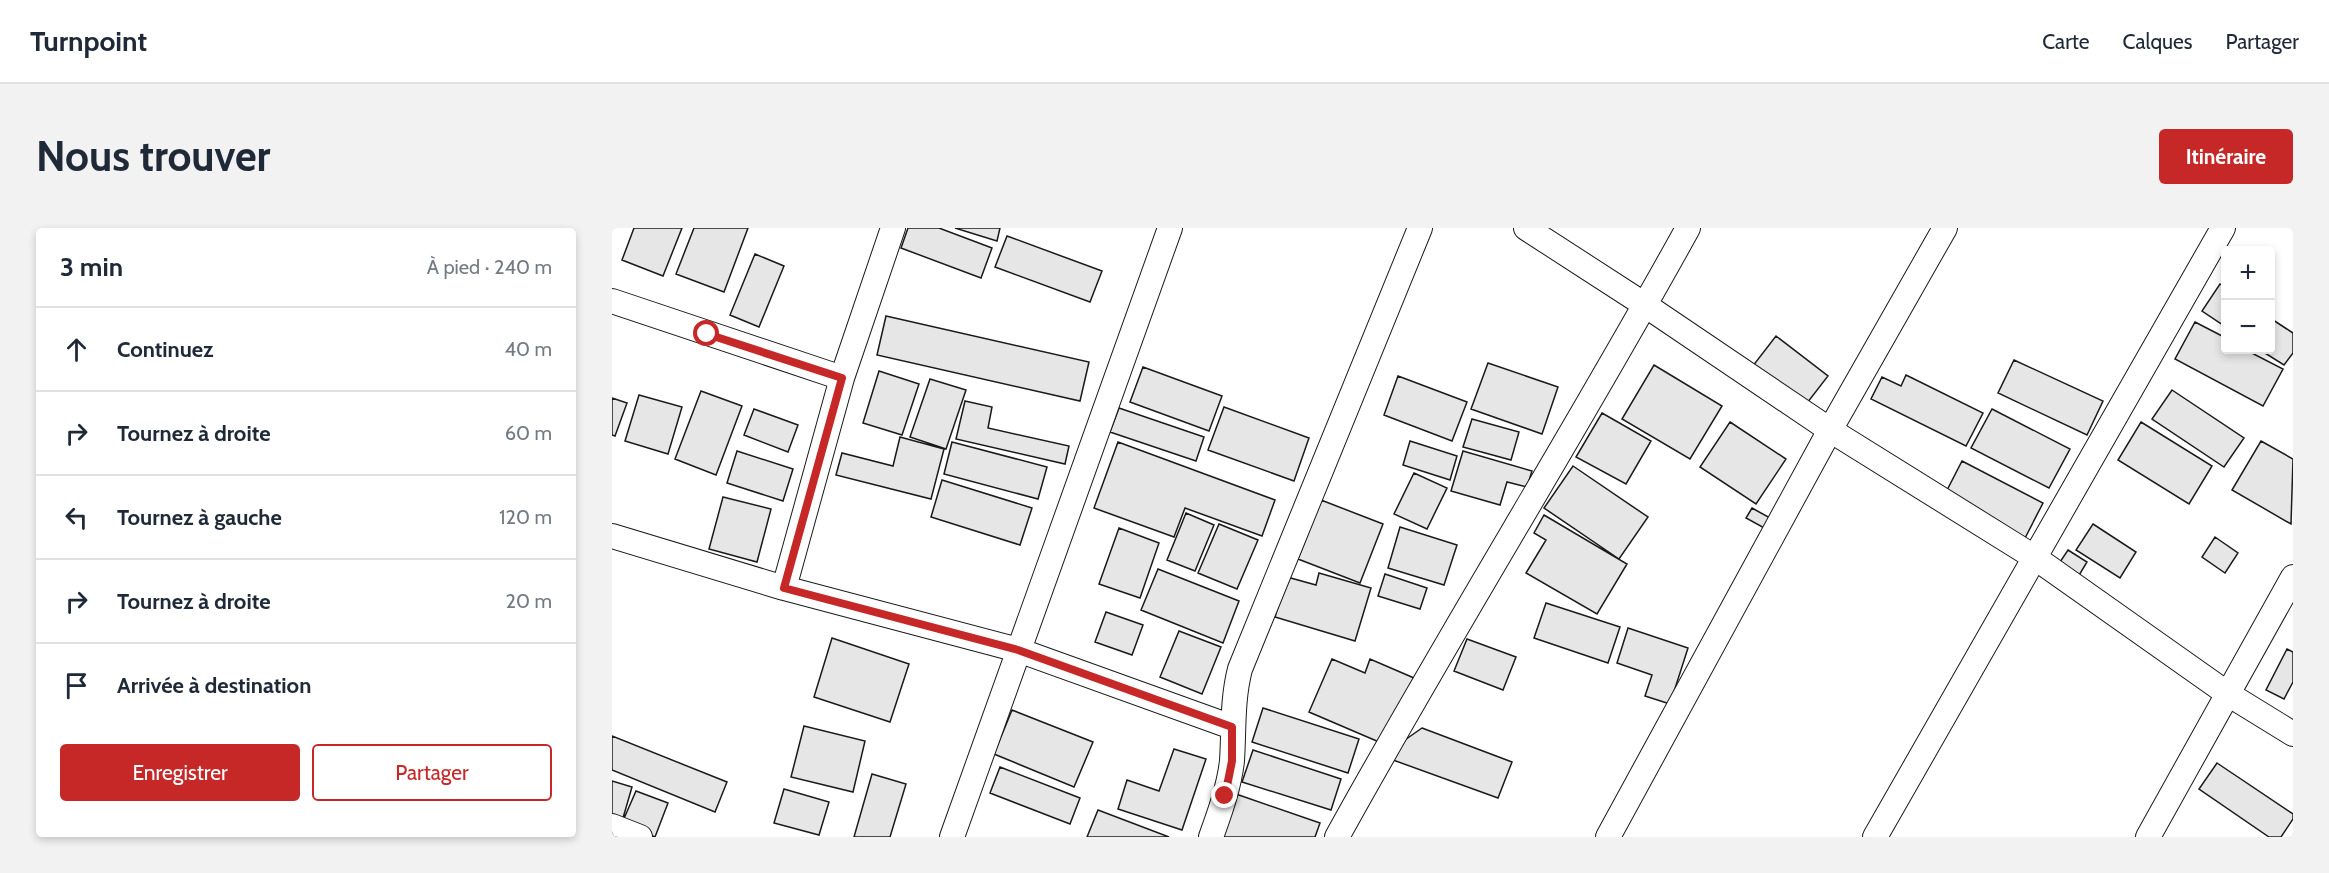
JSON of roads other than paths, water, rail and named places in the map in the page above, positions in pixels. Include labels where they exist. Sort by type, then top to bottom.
[{"type":"street","points":[[784,588],[842,378],[893,228]]},
{"type":"street","points":[[952,837],[1170,228]]},
{"type":"street","points":[[1211,837],[1225,796],[1232,761],[1235,687],[1240,669],[1420,228]]},
{"type":"street","points":[[1526,228],[1646,305],[1830,430],[2034,557],[2228,693],[2293,734]]},
{"type":"street","points":[[1337,837],[1646,305],[1688,228]]},
{"type":"street","points":[[1608,837],[1830,430],[1945,228]]},
{"type":"street","points":[[1875,837],[2223,228]]},
{"type":"street","points":[[612,301],[842,378]]},
{"type":"street","points":[[612,536],[784,588],[1018,650],[1232,727]]},
{"type":"street","points":[[2148,837],[2293,577]]},
{"type":"street","points":[[612,826],[640,837]]}]
